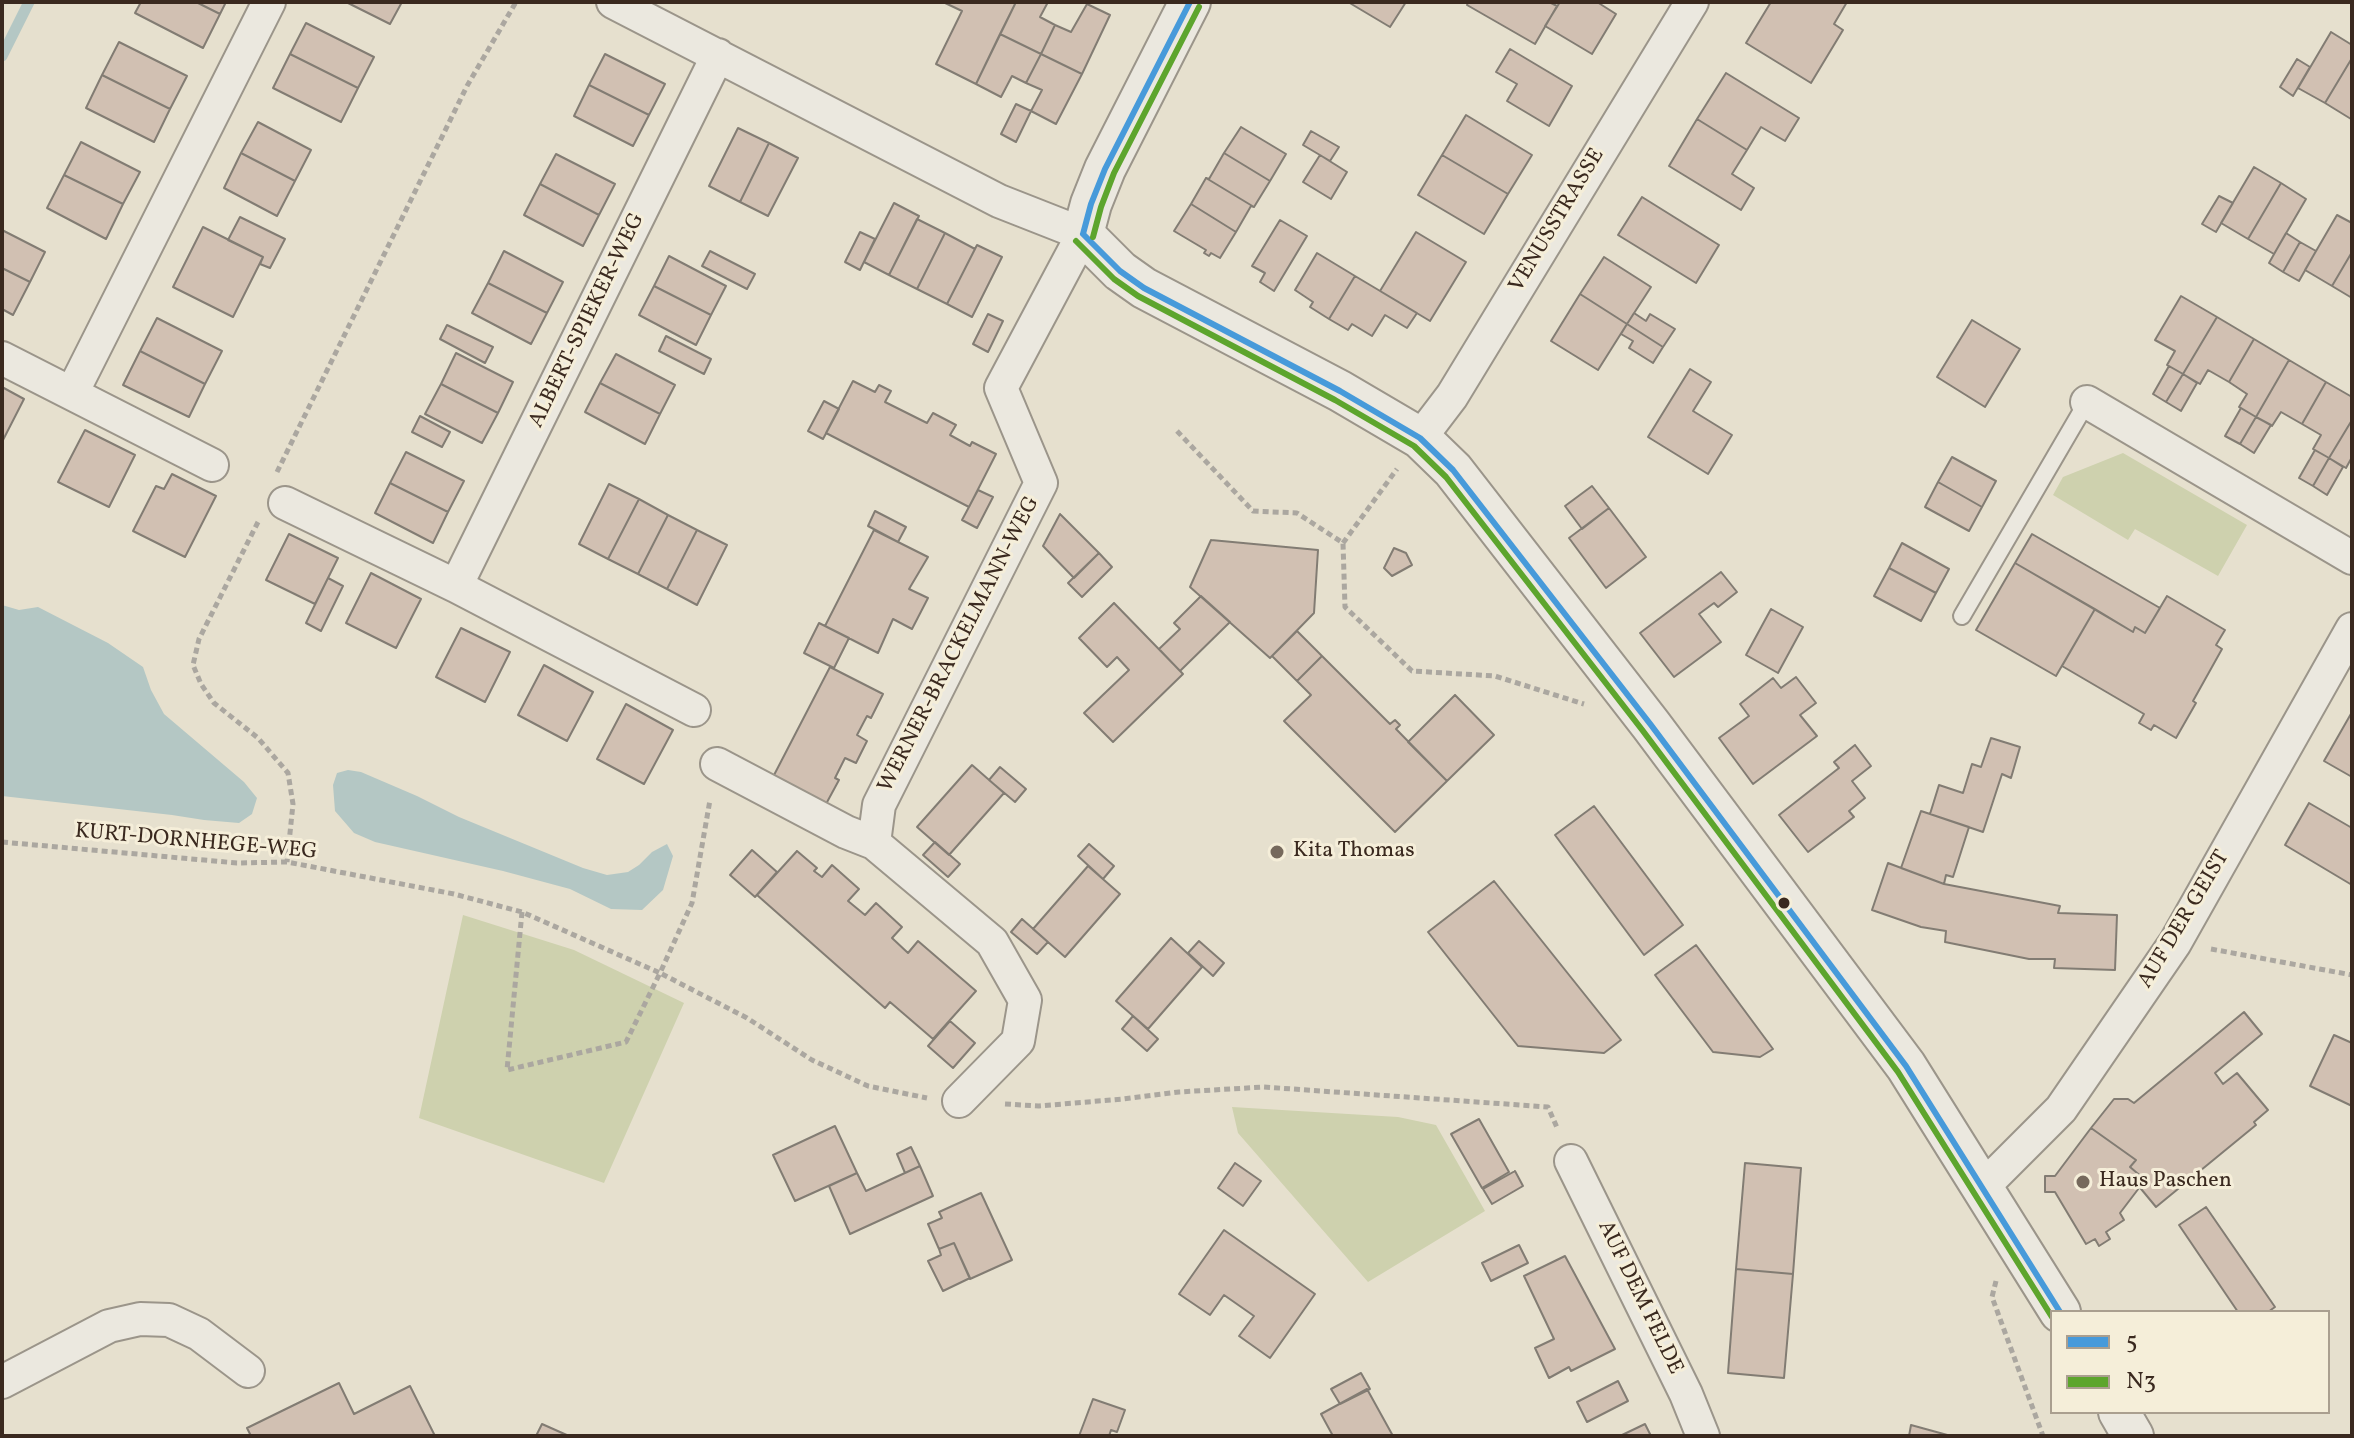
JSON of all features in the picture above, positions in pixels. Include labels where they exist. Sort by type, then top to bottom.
[{"type":"street","points":[[72,393],[269,2]]},
{"type":"street","points":[[613,2],[999,201],[1083,234],[1120,271],[1144,288],[1340,391],[1420,438],[1453,470],[1689,775],[1906,1066],[2059,1310]]},
{"type":"street","points":[[1083,234],[1105,169],[1190,2]]},
{"type":"street","name":"VENUSSTRASSE","points":[[1420,438],[1452,396],[1692,2]]},
{"type":"street","name":"ALBERT-SPIEKER-WEG","points":[[456,586],[718,55]]},
{"type":"street","name":"WERNER-BRACKELMANN-WEG","points":[[874,843],[879,805],[1041,483],[1001,388],[1083,234]]},
{"type":"street","points":[[2,358],[212,465]]},
{"type":"street","points":[[2087,402],[2352,558]]},
{"type":"street","points":[[276,498],[456,586],[694,710]]},
{"type":"street","name":"AUF DER GEIST","points":[[1983,1187],[2061,1109],[2175,943],[2352,629]]},
{"type":"street","points":[[717,764],[846,832],[874,843],[992,942],[1025,1000],[1018,1041],[959,1101]]},
{"type":"street","name":"AUF DEM FELDE","points":[[1571,1161],[1686,1394],[1703,1436]]},
{"type":"street","points":[[2,1382],[109,1326],[140,1319],[169,1320],[199,1334],[248,1371]]},
{"type":"street","points":[[2120,1414],[2133,1436]]},
{"type":"lane","points":[[1962,616],[2087,402]]},
{"type":"path","points":[[287,862],[293,804],[288,773],[258,738],[214,703],[201,684],[193,665],[199,639],[257,526],[276,498],[467,86],[516,2]]},
{"type":"path","points":[[1177,431],[1253,511],[1297,513],[1343,543]]},
{"type":"path","points":[[1420,438],[1343,543],[1345,607],[1412,671],[1495,676],[1594,707]]},
{"type":"path","points":[[522,912],[507,1070],[626,1042],[692,903],[717,764]]},
{"type":"path","name":"KURT-DORNHEGE-WEG","points":[[2,842],[237,863],[287,862],[454,894],[522,912],[660,973],[747,1018],[812,1060],[868,1086],[924,1097],[1039,1106],[1264,1087],[1548,1107],[1571,1161]]},
{"type":"path","points":[[2175,943],[2352,975]]},
{"type":"path","points":[[2009,1230],[1992,1297],[2043,1436]]},
{"type":"green space","points":[[2123,453],[2247,525],[2218,576],[2135,529],[2128,540],[2053,495],[2063,477]]},
{"type":"green space","points":[[463,915],[574,950],[684,1003],[604,1183],[419,1118]]},
{"type":"green space","points":[[1232,1107],[1398,1117],[1436,1125],[1485,1211],[1368,1282],[1238,1133]]},
{"type":"shaded area","points":[[2,605],[19,610],[38,607],[108,643],[143,667],[164,714],[244,782],[257,798],[252,814],[239,823],[2,796]]},
{"type":"shaded area","points":[[348,770],[361,772],[459,817],[607,875],[628,872],[667,844],[673,856],[663,890],[642,910],[611,909],[570,889],[375,842],[354,833],[335,811],[333,785],[337,773]]},
{"type":"building","points":[[141,2],[196,2],[220,14],[203,48],[135,13]]},
{"type":"building","points":[[196,2],[226,2],[220,14]]},
{"type":"building","points":[[346,2],[402,2],[390,24]]},
{"type":"building","points":[[943,2],[1016,2],[976,84],[936,64],[962,11]]},
{"type":"building","points":[[1016,2],[1048,2],[1040,17],[1055,25],[1041,54],[1000,34]]},
{"type":"building","points":[[1348,2],[1406,2],[1390,27]]},
{"type":"building","points":[[1468,2],[1549,2],[1557,6],[1535,44],[1467,5]]},
{"type":"building","points":[[1560,2],[1597,2],[1616,14],[1592,54],[1545,26]]},
{"type":"building","points":[[1771,2],[1847,2],[1834,24],[1843,30],[1811,83],[1746,43]]},
{"type":"building","points":[[1087,4],[1110,15],[1082,74],[1041,54],[1055,25],[1071,32]]},
{"type":"building","points":[[306,23],[374,57],[358,88],[290,54]]},
{"type":"building","points":[[2331,32],[2352,45],[2352,58],[2325,103],[2298,88]]},
{"type":"building","points":[[1000,34],[1041,54],[1026,83],[1012,76],[1001,97],[976,84]]},
{"type":"building","points":[[119,42],[187,76],[170,109],[102,75]]},
{"type":"building","points":[[1510,49],[1572,86],[1549,126],[1507,101],[1517,84],[1496,72]]},
{"type":"building","points":[[290,54],[358,88],[341,122],[273,88]]},
{"type":"building","points":[[605,54],[665,84],[649,115],[589,85]]},
{"type":"building","points":[[1041,54],[1082,74],[1056,124],[1031,111],[1042,90],[1026,83]]},
{"type":"building","points":[[2352,58],[2352,117],[2351,119],[2325,103]]},
{"type":"building","points":[[2297,59],[2310,67],[2293,96],[2280,87]]},
{"type":"building","points":[[1726,73],[1799,118],[1785,141],[1761,127],[1747,150],[1697,119]]},
{"type":"building","points":[[102,75],[170,109],[154,142],[86,108]]},
{"type":"building","points":[[589,85],[649,115],[633,146],[574,116]]},
{"type":"building","points":[[1016,104],[1031,111],[1016,142],[1001,134]]},
{"type":"building","points":[[1466,115],[1532,155],[1508,194],[1442,155]]},
{"type":"building","points":[[1697,119],[1747,150],[1732,174],[1754,188],[1741,210],[1669,166]]},
{"type":"building","points":[[258,122],[311,150],[295,181],[241,153]]},
{"type":"building","points":[[1241,127],[1286,154],[1270,181],[1224,153]]},
{"type":"building","points":[[738,128],[769,143],[740,202],[709,186]]},
{"type":"building","points":[[1311,131],[1339,147],[1330,161],[1303,145]]},
{"type":"building","points":[[81,142],[140,172],[123,204],[64,175]]},
{"type":"building","points":[[769,143],[798,158],[768,216],[740,202]]},
{"type":"building","points":[[241,153],[295,181],[277,216],[224,188]]},
{"type":"building","points":[[1224,153],[1270,181],[1254,207],[1206,178],[1209,179]]},
{"type":"building","points":[[556,154],[615,184],[599,215],[540,184]]},
{"type":"building","points":[[1320,155],[1347,172],[1331,199],[1303,182]]},
{"type":"building","points":[[1442,155],[1508,194],[1484,234],[1418,195]]},
{"type":"building","points":[[2254,167],[2281,183],[2248,239],[2221,223]]},
{"type":"building","points":[[64,175],[123,204],[106,239],[47,208]]},
{"type":"building","points":[[1206,178],[1254,207],[1251,206],[1236,232],[1191,204]]},
{"type":"building","points":[[2281,183],[2306,199],[2274,254],[2248,239]]},
{"type":"building","points":[[540,184],[599,215],[583,246],[524,215]]},
{"type":"building","points":[[2219,196],[2233,203],[2216,232],[2202,224]]},
{"type":"building","points":[[1642,197],[1719,245],[1696,283],[1618,235]]},
{"type":"building","points":[[894,203],[919,216],[889,275],[864,262]]},
{"type":"building","points":[[1191,204],[1236,232],[1220,258],[1211,253],[1209,256],[1204,253],[1206,250],[1174,231]]},
{"type":"building","points":[[2337,215],[2352,223],[2352,252],[2332,286],[2305,270]]},
{"type":"building","points":[[240,217],[285,239],[270,268],[260,264],[263,257],[228,240]]},
{"type":"building","points":[[917,219],[945,233],[917,289],[889,275]]},
{"type":"building","points":[[1280,220],[1307,236],[1274,291],[1260,282],[1265,273],[1252,266]]},
{"type":"building","points":[[203,227],[263,257],[233,317],[173,287]]},
{"type":"building","points":[[2,230],[45,252],[30,282],[2,268]]},
{"type":"building","points":[[860,232],[875,239],[860,270],[845,262]]},
{"type":"building","points":[[1416,232],[1466,262],[1430,321],[1380,291]]},
{"type":"building","points":[[945,233],[975,249],[947,304],[917,289]]},
{"type":"building","points":[[2286,233],[2300,242],[2283,272],[2269,263]]},
{"type":"building","points":[[2300,242],[2316,251],[2299,281],[2283,272]]},
{"type":"building","points":[[977,245],[1002,257],[972,317],[947,304]]},
{"type":"building","points":[[504,251],[563,282],[547,313],[488,283]]},
{"type":"building","points":[[710,251],[755,274],[747,289],[702,266]]},
{"type":"building","points":[[2352,252],[2352,298],[2332,286]]},
{"type":"building","points":[[1317,253],[1355,276],[1329,319],[1310,307],[1313,302],[1295,290]]},
{"type":"building","points":[[669,256],[726,286],[711,315],[654,286]]},
{"type":"building","points":[[1604,257],[1651,287],[1627,324],[1580,294]]},
{"type":"building","points":[[2,268],[30,282],[13,315],[2,309]]},
{"type":"building","points":[[1355,276],[1417,313],[1407,328],[1385,315],[1372,336],[1352,324],[1348,330],[1329,319]]},
{"type":"building","points":[[488,283],[547,313],[531,344],[472,313]]},
{"type":"building","points":[[654,286],[711,315],[696,345],[639,315]]},
{"type":"building","points":[[1580,294],[1627,324],[1598,370],[1551,341]]},
{"type":"building","points":[[2181,296],[2217,317],[2183,374],[2167,365],[2175,351],[2155,340]]},
{"type":"building","points":[[1634,313],[1646,321],[1650,314],[1675,329],[1663,347],[1627,324]]},
{"type":"building","points":[[988,314],[1003,321],[988,352],[973,344]]},
{"type":"building","points":[[2217,317],[2254,339],[2229,382],[2208,370],[2200,384],[2183,374]]},
{"type":"building","points":[[157,318],[222,351],[205,384],[140,351]]},
{"type":"building","points":[[1972,320],[2020,349],[1985,407],[1937,377]]},
{"type":"building","points":[[1627,324],[1663,347],[1653,363],[1629,348],[1633,341],[1621,334]]},
{"type":"building","points":[[447,325],[493,347],[485,363],[440,339]]},
{"type":"building","points":[[666,336],[711,359],[704,374],[659,351]]},
{"type":"building","points":[[2254,339],[2289,360],[2256,417],[2239,407],[2247,394],[2229,382]]},
{"type":"building","points":[[140,351],[205,384],[189,417],[123,385]]},
{"type":"building","points":[[456,353],[513,382],[498,413],[441,384]]},
{"type":"building","points":[[616,354],[675,385],[660,414],[600,383]]},
{"type":"building","points":[[2289,360],[2326,382],[2302,424],[2281,412],[2272,426],[2256,417]]},
{"type":"building","points":[[2169,366],[2183,374],[2166,402],[2153,394]]},
{"type":"building","points":[[1690,369],[1711,382],[1693,411],[1732,435],[1708,474],[1648,437]]},
{"type":"building","points":[[2183,374],[2197,383],[2181,411],[2166,402]]},
{"type":"building","points":[[853,381],[875,392],[879,385],[891,391],[885,402],[927,423],[933,413],[956,425],[950,435],[970,446],[972,442],[996,454],[969,507],[826,433]]},
{"type":"building","points":[[2326,382],[2352,397],[2352,420],[2329,458],[2313,449],[2321,435],[2302,424]]},
{"type":"building","points":[[600,383],[660,414],[645,444],[585,412]]},
{"type":"building","points":[[441,384],[498,413],[482,443],[425,414]]},
{"type":"building","points":[[2,387],[24,399],[2,442]]},
{"type":"building","points":[[824,401],[839,409],[823,439],[808,431]]},
{"type":"building","points":[[2241,408],[2256,417],[2240,444],[2225,436]]},
{"type":"building","points":[[420,416],[450,432],[442,447],[412,432]]},
{"type":"building","points":[[2256,417],[2271,425],[2254,453],[2240,444]]},
{"type":"building","points":[[2352,420],[2352,457],[2346,468],[2329,458]]},
{"type":"building","points":[[85,430],[135,455],[109,507],[58,482]]},
{"type":"building","points":[[2315,450],[2329,458],[2313,486],[2299,478]]},
{"type":"building","points":[[406,452],[464,481],[448,512],[390,483]]},
{"type":"building","points":[[1952,457],[1996,481],[1982,507],[1938,482]]},
{"type":"building","points":[[2329,458],[2343,467],[2327,495],[2313,486]]},
{"type":"building","points":[[172,474],[216,496],[185,557],[133,531],[156,486],[164,489]]},
{"type":"building","points":[[1938,482],[1982,507],[1969,531],[1925,507]]},
{"type":"building","points":[[390,483],[448,512],[433,543],[375,513]]},
{"type":"building","points":[[609,484],[639,499],[608,559],[579,544]]},
{"type":"building","points":[[1592,486],[1609,508],[1582,529],[1565,506]]},
{"type":"building","points":[[978,490],[993,497],[977,528],[962,520]]},
{"type":"building","points":[[639,499],[668,515],[638,574],[608,559]]},
{"type":"building","points":[[1609,508],[1646,557],[1606,588],[1569,538]]},
{"type":"building","points":[[875,511],[906,527],[898,542],[868,526]]},
{"type":"building","points":[[1060,514],[1099,553],[1074,578],[1043,546]]},
{"type":"building","points":[[668,515],[697,530],[667,589],[638,574]]},
{"type":"building","points":[[697,530],[727,545],[697,605],[667,589]]},
{"type":"building","points":[[874,530],[928,557],[909,589],[928,598],[912,629],[893,619],[878,653],[825,626]]},
{"type":"building","points":[[289,534],[338,558],[315,604],[266,580]]},
{"type":"building","points":[[2032,534],[2160,608],[2145,633],[2135,627],[2133,632],[2015,563]]},
{"type":"building","points":[[1211,540],[1318,550],[1314,613],[1270,658],[1190,587]]},
{"type":"building","points":[[1902,543],[1949,569],[1936,593],[1889,568]]},
{"type":"building","points":[[1394,548],[1406,553],[1412,565],[1392,576],[1384,568]]},
{"type":"building","points":[[1099,553],[1112,567],[1082,597],[1068,583]]},
{"type":"building","points":[[2015,563],[2095,609],[2056,676],[1976,630]]},
{"type":"building","points":[[1889,568],[1936,593],[1921,621],[1874,596]]},
{"type":"building","points":[[1721,572],[1737,592],[1718,607],[1714,603],[1699,614],[1721,642],[1674,677],[1640,633]]},
{"type":"building","points":[[371,573],[421,599],[396,648],[346,623]]},
{"type":"building","points":[[328,578],[343,586],[321,631],[306,623]]},
{"type":"building","points":[[1201,596],[1230,622],[1180,671],[1159,649],[1180,629],[1174,623]]},
{"type":"building","points":[[2167,596],[2225,630],[2216,645],[2222,649],[2176,738],[2154,725],[2151,730],[2139,723],[2144,714],[2062,666],[2095,609],[2133,632],[2135,627],[2145,633]]},
{"type":"building","points":[[1114,603],[1183,674],[1113,742],[1084,713],[1129,670],[1117,657],[1107,667],[1079,638]]},
{"type":"building","points":[[1771,609],[1803,627],[1778,673],[1746,655]]},
{"type":"building","points":[[819,623],[849,638],[834,668],[804,653]]},
{"type":"building","points":[[461,628],[510,652],[485,702],[436,677]]},
{"type":"building","points":[[1297,631],[1322,656],[1297,681],[1272,656]]},
{"type":"building","points":[[1322,656],[1390,724],[1395,720],[1400,725],[1396,729],[1447,781],[1395,832],[1284,721],[1311,695],[1297,681]]},
{"type":"building","points":[[544,665],[593,692],[567,741],[518,715]]},
{"type":"building","points":[[830,667],[883,694],[871,718],[867,716],[857,735],[867,741],[856,763],[845,758],[835,778],[839,780],[826,804],[773,777]]},
{"type":"building","points":[[1796,677],[1816,703],[1800,715],[1817,736],[1753,784],[1719,738],[1749,716],[1740,704],[1773,678],[1781,688]]},
{"type":"building","points":[[1455,695],[1494,735],[1447,781],[1408,742]]},
{"type":"building","points":[[626,704],[673,730],[644,784],[597,759]]},
{"type":"building","points":[[2352,712],[2352,777],[2324,761]]},
{"type":"building","points":[[1991,738],[2020,747],[2011,778],[2002,774],[1983,832],[1930,814],[1939,785],[1963,793],[1972,764],[1981,767]]},
{"type":"building","points":[[1855,745],[1871,766],[1852,781],[1865,798],[1849,811],[1854,817],[1808,852],[1779,815],[1839,768],[1834,762]]},
{"type":"building","points":[[972,765],[1004,793],[949,855],[917,827]]},
{"type":"building","points":[[1000,767],[1026,789],[1015,802],[989,780]]},
{"type":"building","points":[[2309,803],[2352,828],[2352,885],[2285,845]]},
{"type":"building","points":[[1594,806],[1683,925],[1644,955],[1555,835]]},
{"type":"building","points":[[1921,811],[1969,827],[1953,877],[1946,875],[1944,884],[1901,868]]},
{"type":"building","points":[[935,842],[960,864],[948,877],[923,855]]},
{"type":"building","points":[[1089,844],[1114,866],[1103,879],[1078,856]]},
{"type":"building","points":[[752,850],[777,872],[755,897],[730,875]]},
{"type":"building","points":[[797,851],[817,868],[814,871],[822,877],[832,865],[859,889],[848,901],[865,915],[876,903],[902,927],[892,938],[908,953],[918,941],[976,991],[933,1039],[890,1002],[885,1008],[757,895]]},
{"type":"building","points":[[1888,863],[1944,884],[2060,906],[2058,913],[2117,915],[2115,970],[2054,968],[2055,959],[2029,959],[1945,942],[1946,931],[1921,927],[1872,910]]},
{"type":"building","points":[[1088,866],[1120,894],[1065,957],[1033,929]]},
{"type":"building","points":[[1494,881],[1621,1040],[1604,1053],[1518,1046],[1428,932]]},
{"type":"building","points":[[1022,919],[1048,942],[1037,954],[1011,932]]},
{"type":"building","points":[[1171,938],[1202,967],[1148,1029],[1116,1001]]},
{"type":"building","points":[[1199,941],[1224,963],[1213,976],[1188,953]]},
{"type":"building","points":[[1696,945],[1773,1049],[1760,1057],[1713,1052],[1655,975]]},
{"type":"building","points":[[2244,1012],[2262,1034],[2215,1073],[2223,1084],[2237,1073],[2268,1110],[2254,1122],[2256,1125],[2156,1207],[2137,1184],[2143,1178],[2130,1167],[2136,1160],[2091,1128],[2114,1099],[2128,1099],[2134,1103]]},
{"type":"building","points":[[1133,1016],[1158,1039],[1147,1051],[1122,1029]]},
{"type":"building","points":[[950,1021],[975,1043],[953,1068],[928,1046]]},
{"type":"building","points":[[2334,1035],[2352,1043],[2352,1106],[2310,1086]]},
{"type":"building","points":[[1479,1119],[1509,1172],[1482,1188],[1451,1134]]},
{"type":"building","points":[[835,1126],[857,1173],[795,1201],[773,1155]]},
{"type":"building","points":[[2091,1128],[2136,1160],[2130,1167],[2143,1178],[2120,1213],[2124,1220],[2106,1232],[2110,1239],[2099,1246],[2095,1239],[2086,1244],[2055,1192],[2045,1192],[2045,1176],[2055,1176]]},
{"type":"building","points":[[911,1147],[920,1166],[905,1173],[897,1154]]},
{"type":"building","points":[[1235,1163],[1261,1181],[1243,1206],[1218,1188]]},
{"type":"building","points":[[1745,1163],[1801,1168],[1793,1274],[1736,1269]]},
{"type":"building","points":[[920,1166],[933,1196],[850,1234],[829,1186],[857,1173],[866,1191]]},
{"type":"building","points":[[1515,1171],[1523,1186],[1492,1204],[1483,1189]]},
{"type":"building","points":[[981,1193],[1012,1260],[970,1279],[954,1243],[939,1249],[928,1224],[942,1218],[939,1212]]},
{"type":"building","points":[[2206,1207],[2275,1307],[2271,1310],[2237,1310],[2179,1225]]},
{"type":"building","points":[[1224,1230],[1315,1294],[1270,1358],[1239,1336],[1254,1316],[1224,1295],[1210,1315],[1179,1294]]},
{"type":"building","points":[[954,1243],[970,1278],[943,1291],[928,1261],[941,1255],[939,1249]]},
{"type":"building","points":[[1519,1245],[1528,1263],[1491,1281],[1482,1263]]},
{"type":"building","points":[[1565,1256],[1615,1349],[1571,1371],[1569,1367],[1549,1378],[1535,1348],[1554,1339],[1524,1276]]},
{"type":"building","points":[[1736,1269],[1793,1274],[1784,1378],[1728,1373]]},
{"type":"building","points":[[1361,1373],[1370,1389],[1340,1404],[1331,1389]]},
{"type":"building","points":[[1618,1381],[1628,1401],[1587,1422],[1577,1402]]},
{"type":"building","points":[[339,1383],[354,1414],[410,1386],[435,1436],[251,1436],[247,1428]]},
{"type":"building","points":[[1367,1389],[1393,1436],[1333,1436],[1321,1414]]},
{"type":"building","points":[[1093,1399],[1125,1410],[1117,1432],[1111,1430],[1109,1436],[1079,1436]]},
{"type":"building","points":[[542,1424],[569,1436],[536,1436]]},
{"type":"building","points":[[1645,1424],[1651,1436],[1620,1436]]},
{"type":"building","points":[[1911,1425],[1951,1436],[1909,1436]]},
{"type":"waterway","points":[[2,56],[29,2]]},
{"type":"transit line","name":"5","points":[[1083,234],[1105,169],[1190,2]]},
{"type":"transit line","name":"N3","points":[[1093,237],[1114,173],[1199,7]]},
{"type":"transit line","name":"5","points":[[1083,234],[1120,271],[1144,288],[1340,391],[1420,438],[1453,470],[1651,725],[1906,1066],[2059,1310]]},
{"type":"transit line","name":"N3","points":[[1076,241],[1114,279],[1138,296],[1335,400],[1414,446],[1446,477],[1643,731],[1898,1072],[2050,1314]]},
{"type":"place","name":"Kita Thomas","points":[[1277,852]]},
{"type":"place","name":"Haus Paschen","points":[[2083,1182]]}]
